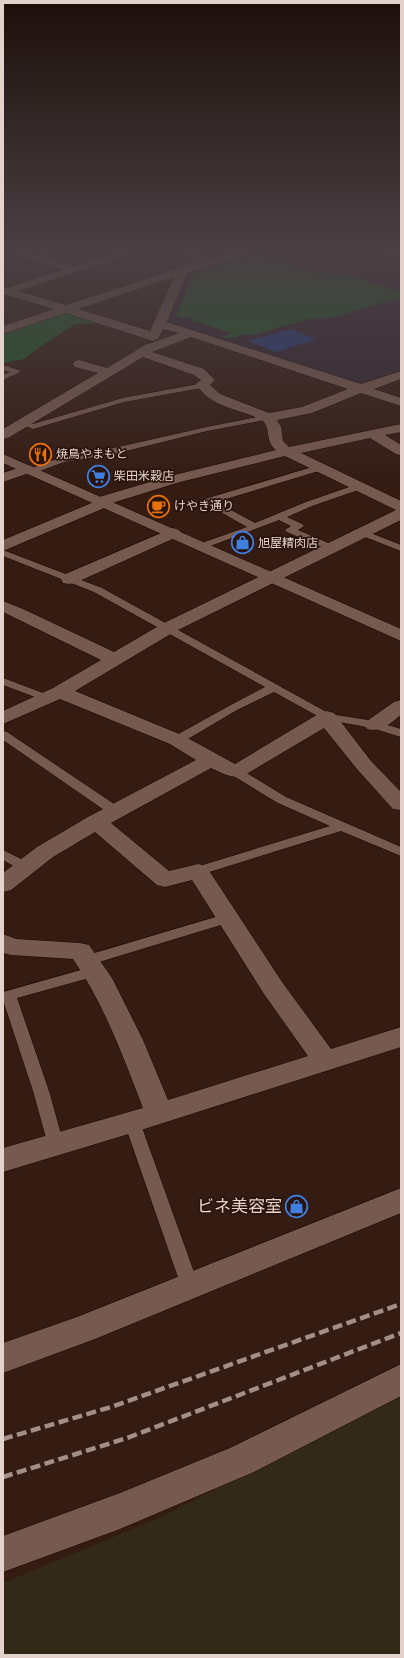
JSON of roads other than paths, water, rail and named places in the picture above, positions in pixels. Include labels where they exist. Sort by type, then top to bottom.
[{"type":"street","points":[[107,327],[148,345],[199,372],[209,380],[203,384],[205,388],[213,395],[227,402],[267,417],[292,414],[307,410],[401,375]]},
{"type":"street","points":[[148,345],[158,327]]},
{"type":"street","points":[[172,327],[401,402]]},
{"type":"street","points":[[3,435],[108,372],[148,345],[191,333]]},
{"type":"street","points":[[79,364],[108,372]]},
{"type":"street","points":[[267,417],[274,426],[276,443],[286,452],[401,507]]},
{"type":"street","points":[[3,421],[19,425]]},
{"type":"street","points":[[8,552],[102,502],[192,475],[286,452],[401,428]]},
{"type":"street","points":[[373,434],[401,451]]},
{"type":"street","points":[[3,458],[401,635]]},
{"type":"street","points":[[3,478],[30,470]]},
{"type":"street","points":[[3,718],[54,695],[168,628],[401,514]]},
{"type":"street","points":[[68,579],[173,533]]},
{"type":"street","points":[[3,606],[25,615],[84,647],[114,659]]},
{"type":"street","points":[[54,695],[177,740],[211,760],[236,772],[327,717],[364,765],[401,804]]},
{"type":"street","points":[[374,725],[401,706]]},
{"type":"street","points":[[3,885],[45,852],[106,816],[211,760]]},
{"type":"street","points":[[106,816],[165,880],[198,870],[273,988],[325,1060]]},
{"type":"street","points":[[3,942],[11,947],[80,951],[90,966],[130,1040],[159,1113]]},
{"type":"street","points":[[3,1160],[132,1122],[401,1037]]},
{"type":"street","points":[[3,1358],[84,1329],[401,1200]]},
{"type":"street","points":[[3,1554],[120,1511],[242,1460],[401,1379]]},
{"type":"lane","points":[[3,367],[20,362]]},
{"type":"lane","points":[[3,367],[16,372],[3,378]]},
{"type":"lane","points":[[19,425],[33,427],[123,400],[204,385]]},
{"type":"lane","points":[[30,470],[62,460],[114,451],[207,429],[267,417]]},
{"type":"lane","points":[[255,527],[208,501],[319,468]]},
{"type":"lane","points":[[202,546],[358,487]]},
{"type":"lane","points":[[279,517],[299,526],[290,530],[332,548]]},
{"type":"lane","points":[[364,533],[401,548]]},
{"type":"lane","points":[[3,553],[8,552],[68,579],[98,590],[327,717],[374,725],[401,733]]},
{"type":"lane","points":[[3,563],[8,552]]},
{"type":"lane","points":[[3,681],[54,695]]},
{"type":"lane","points":[[177,740],[233,708],[273,688]]},
{"type":"lane","points":[[3,735],[106,816]]},
{"type":"lane","points":[[236,772],[282,800],[401,852]]},
{"type":"lane","points":[[198,870],[343,826]]},
{"type":"lane","points":[[3,854],[26,867]]},
{"type":"lane","points":[[56,1145],[41,1091],[9,995],[229,918]]},
{"type":"lane","points":[[132,1122],[190,1286]]},
{"type":"water","points":[[290,329],[317,339],[276,352],[248,341]]},
{"type":"railway","points":[[3,1439],[111,1407],[401,1304]]},
{"type":"railway","points":[[3,1477],[127,1438],[401,1333]]},
{"type":"place","name":"焼鳥やまもと","points":[[40,454]]},
{"type":"place","name":"柴田米穀店","points":[[98,476]]},
{"type":"place","name":"けやき通り","points":[[158,506]]},
{"type":"place","name":"旭屋精肉店","points":[[243,543]]},
{"type":"place","name":"ビネ美容室","points":[[297,1206]]}]
